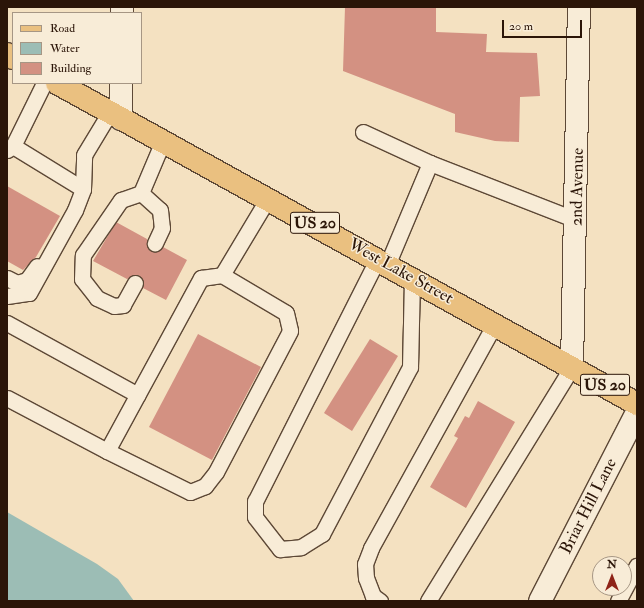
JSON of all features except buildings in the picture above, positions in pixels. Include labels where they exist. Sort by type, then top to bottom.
[{"type":"main road","name":"West Lake Street","points":[[59,84],[412,277],[637,404]]},
{"type":"street","name":"2nd Avenue","points":[[572,366],[579,7]]},
{"type":"street","points":[[115,115],[121,84]]},
{"type":"street","name":"Briar Hill Lane","points":[[540,601],[637,412]]},
{"type":"lane","points":[[43,84],[10,148],[83,189]]},
{"type":"lane","points":[[7,296],[29,293],[65,228],[83,189],[84,156],[115,115]]},
{"type":"lane","points":[[363,132],[430,163],[576,220]]},
{"type":"lane","points":[[135,283],[123,305],[114,306],[97,298],[82,279],[83,255],[120,200],[141,193],[163,141]]},
{"type":"lane","points":[[412,277],[410,367],[322,534],[301,548],[280,549],[255,517],[255,501],[383,261],[430,163]]},
{"type":"lane","points":[[141,193],[160,210],[162,228],[155,243]]},
{"type":"lane","points":[[222,275],[268,198]]},
{"type":"lane","points":[[7,278],[17,283],[27,280],[53,237],[65,228]]},
{"type":"lane","points":[[7,398],[107,451],[190,492],[205,486],[216,472],[290,331],[286,313],[222,275],[201,278],[107,451]]},
{"type":"lane","points":[[7,323],[138,395]]},
{"type":"lane","points":[[380,601],[373,596],[366,578],[365,564],[371,548],[495,323]]},
{"type":"lane","points":[[428,601],[572,366]]},
{"type":"lane","points":[[618,601],[637,566]]},
{"type":"water","points":[[7,512],[97,564],[118,579],[134,601],[7,601]]}]
